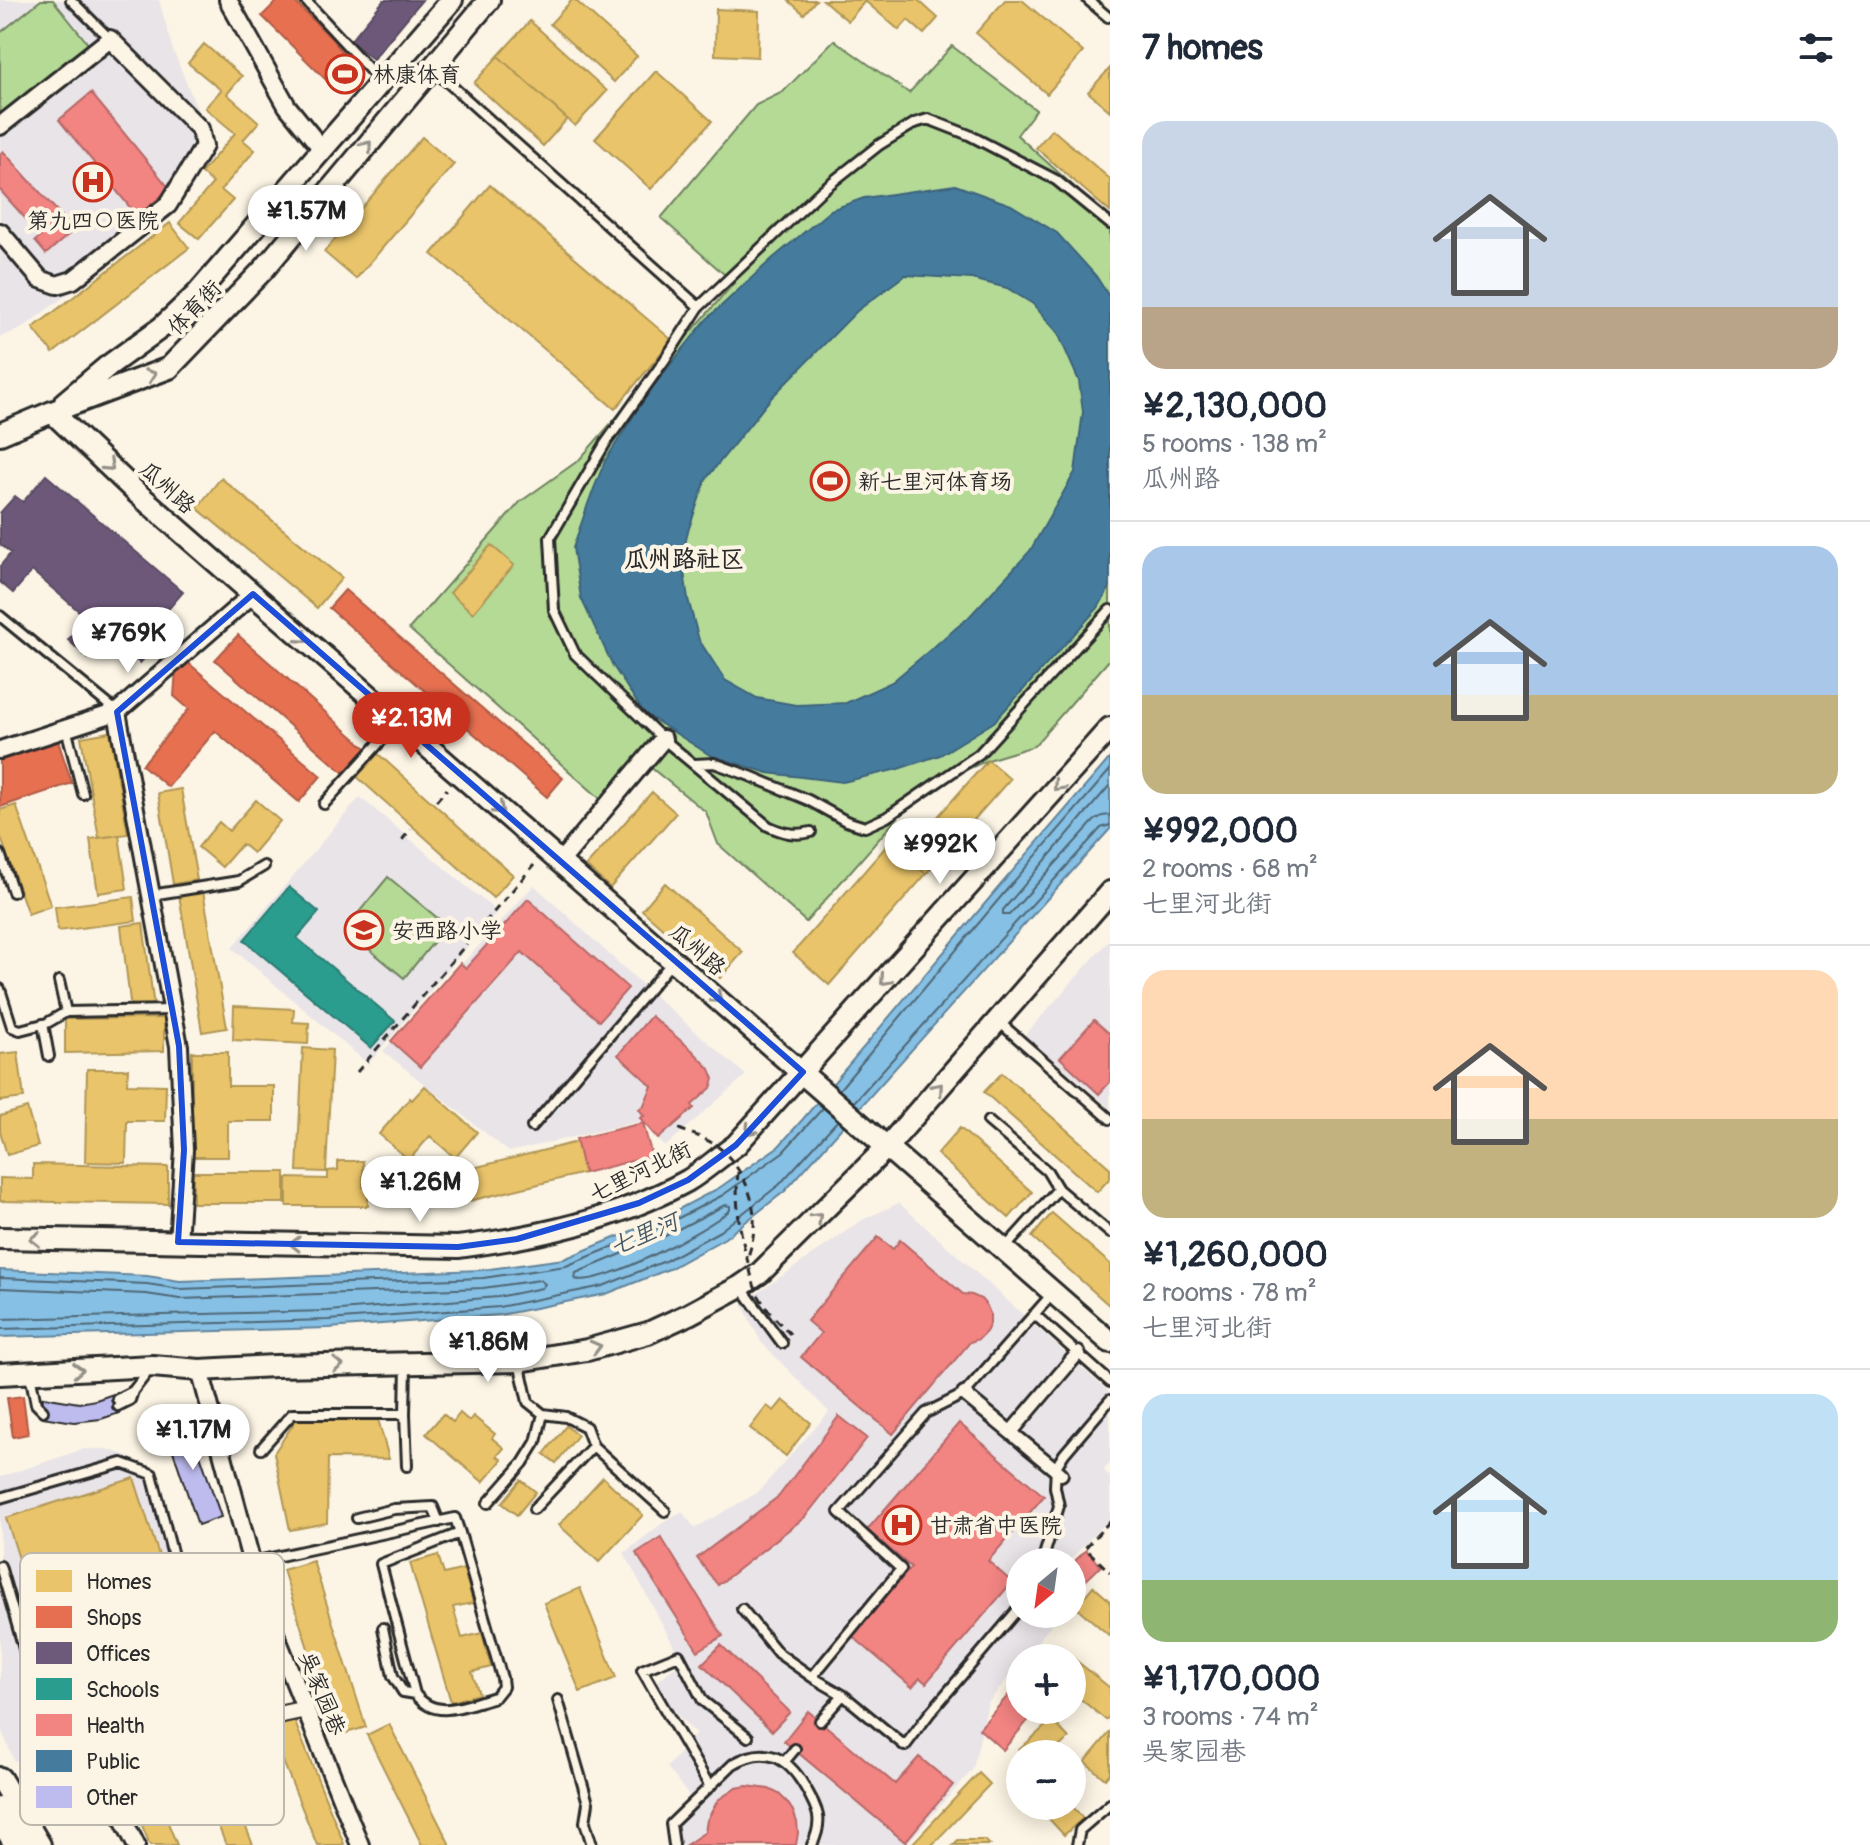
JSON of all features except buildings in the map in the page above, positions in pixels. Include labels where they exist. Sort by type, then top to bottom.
[{"type":"highway","points":[[0,1812],[20,1845]]},
{"type":"street","points":[[228,0],[287,106],[322,149]]},
{"type":"street","name":"体育街","points":[[52,412],[162,327],[196,295],[452,0]]},
{"type":"street","name":"体育街","points":[[0,434],[169,368],[264,269],[489,0]]},
{"type":"street","points":[[0,126],[110,39],[200,129],[204,146],[168,205],[73,280],[57,285],[40,279],[0,232]]},
{"type":"street","name":"瓜州路","points":[[52,412],[137,493],[1110,1342]]},
{"type":"street","points":[[0,750],[117,712],[253,594]]},
{"type":"street","points":[[117,712],[179,1046],[184,1150],[178,1242]]},
{"type":"street","name":"七里河北街","points":[[0,1238],[458,1247],[517,1239],[589,1222],[639,1203],[688,1180],[736,1145],[1110,728]]},
{"type":"street","points":[[554,856],[663,739]]},
{"type":"street","points":[[0,1374],[152,1366],[200,1370],[519,1361],[587,1350],[648,1333],[689,1314],[760,1273],[887,1147],[1110,892]]},
{"type":"street","points":[[1011,1432],[1078,1353]]},
{"type":"street","name":"吴家园巷","points":[[200,1370],[249,1553]]},
{"type":"street","points":[[964,1394],[1061,1474]]},
{"type":"street","name":"吴家园巷","points":[[284,1655],[360,1845]]},
{"type":"street","points":[[284,1714],[306,1709]]},
{"type":"street","points":[[0,1778],[20,1812]]},
{"type":"street","points":[[28,1825],[40,1845]]},
{"type":"street","points":[[126,1825],[136,1845]]},
{"type":"lane","points":[[71,0],[110,39]]},
{"type":"lane","points":[[305,0],[381,82]]},
{"type":"lane","points":[[1088,0],[1108,17]]},
{"type":"lane","points":[[432,68],[699,307]]},
{"type":"lane","points":[[811,832],[800,835],[783,833],[768,826],[663,739],[575,654],[554,610],[550,538],[605,444],[699,307],[821,191],[879,145],[915,123],[928,119],[969,135],[1056,180],[1110,224]]},
{"type":"lane","points":[[694,764],[714,763],[750,776],[865,827],[887,817],[979,754],[1110,610]]},
{"type":"lane","points":[[0,616],[117,712]]},
{"type":"lane","points":[[324,804],[399,721]]},
{"type":"lane","points":[[66,727],[83,794]]},
{"type":"lane","points":[[0,854],[13,892]]},
{"type":"lane","points":[[150,895],[239,881],[264,866]]},
{"type":"lane","points":[[532,1127],[674,960]]},
{"type":"lane","points":[[59,981],[66,1012]]},
{"type":"lane","points":[[0,989],[12,1027],[20,1030],[43,1024],[66,1012],[172,1010]]},
{"type":"lane","points":[[997,1021],[1110,1119]]},
{"type":"lane","points":[[43,1024],[49,1056]]},
{"type":"lane","points":[[988,1121],[1047,1171],[1058,1189],[1110,1233]]},
{"type":"lane","points":[[1004,1249],[1058,1189]]},
{"type":"lane","points":[[741,1286],[782,1343]]},
{"type":"lane","points":[[812,1677],[901,1569],[839,1512],[926,1413],[964,1394],[1053,1292]]},
{"type":"lane","points":[[1034,1314],[1110,1382]]},
{"type":"lane","points":[[519,1361],[528,1402],[543,1414],[566,1417],[586,1427],[593,1446],[665,1511]]},
{"type":"lane","points":[[406,1363],[407,1466]]},
{"type":"lane","points":[[117,1403],[130,1400],[152,1366]]},
{"type":"lane","points":[[30,1373],[33,1394],[43,1408]]},
{"type":"lane","points":[[1046,1548],[1059,1506],[1055,1487],[1056,1467],[1110,1400]]},
{"type":"lane","points":[[261,1449],[292,1414],[405,1414]]},
{"type":"lane","points":[[488,1503],[523,1463],[536,1442],[543,1414]]},
{"type":"lane","points":[[534,1509],[593,1446]]},
{"type":"lane","points":[[0,1498],[122,1463],[152,1474],[172,1553]]},
{"type":"lane","points":[[357,1518],[394,1509],[433,1507],[439,1522]]},
{"type":"lane","points":[[284,1555],[455,1518],[460,1533],[503,1687],[495,1697],[445,1710],[428,1707],[415,1694],[381,1564],[460,1533]]},
{"type":"lane","points":[[0,1566],[20,1635]]},
{"type":"lane","points":[[742,1609],[778,1653],[843,1695],[905,1746],[1006,1623]]},
{"type":"lane","points":[[383,1628],[393,1676],[403,1692],[415,1694]]},
{"type":"lane","points":[[710,1787],[642,1670],[679,1655],[703,1701],[748,1737]]},
{"type":"lane","points":[[820,1721],[843,1695]]},
{"type":"lane","points":[[558,1700],[588,1803],[585,1822],[592,1845]]},
{"type":"lane","points":[[785,1761],[795,1749]]},
{"type":"lane","points":[[674,1845],[671,1824],[733,1764],[758,1754],[772,1755],[785,1761],[801,1780],[820,1818],[812,1845]]},
{"type":"lane","points":[[1077,1845],[1080,1830],[1110,1804]]},
{"type":"path","points":[[402,840],[411,829]]},
{"type":"path","points":[[357,1072],[554,856]]},
{"type":"path","points":[[679,1129],[705,1139],[723,1151],[746,1185],[755,1212],[754,1234],[747,1259]]},
{"type":"path","points":[[738,1172],[736,1196],[743,1250],[756,1291],[771,1314],[791,1335]]},
{"type":"path","points":[[1110,1521],[1085,1548],[1110,1572]]},
{"type":"highlighted area","points":[[253,594],[803,1072],[736,1145],[688,1180],[639,1203],[517,1239],[458,1247],[178,1242],[184,1150],[179,1046],[117,712]]},
{"type":"shaded area","name":"第九四〇医院","points":[[0,0],[159,0],[173,50],[210,140],[162,224],[21,329],[0,337]]},
{"type":"shaded area","name":"安西路小学","points":[[360,797],[497,912],[368,1064],[232,948]]},
{"type":"shaded area","points":[[534,885],[746,1075],[665,1147],[641,1121],[509,1152],[383,1051]]},
{"type":"shaded area","points":[[1110,939],[1110,1108],[1025,1035]]},
{"type":"shaded area","name":"甘肃省中医院","points":[[899,1203],[1110,1393],[1110,1463],[1104,1470],[1110,1477],[1110,1518],[1081,1548],[1006,1548],[1006,1628],[1049,1628],[1035,1644],[1006,1644],[1006,1680],[988,1703],[973,1769],[906,1845],[672,1845],[676,1842],[666,1820],[695,1804],[667,1767],[696,1734],[650,1687],[682,1661],[624,1553],[665,1521],[682,1512],[695,1528],[757,1493],[829,1412],[761,1342],[742,1304],[862,1220]]},
{"type":"shaded area","points":[[84,1449],[106,1449],[126,1455],[144,1468],[172,1553],[20,1553],[20,1759],[14,1761],[0,1726],[0,1477]]},
{"type":"green space","points":[[41,0],[53,0],[89,45],[0,117],[0,33]]},
{"type":"green space","name":"新七里河体育场","points":[[834,40],[909,93],[952,46],[1036,110],[1017,135],[1110,219],[1110,659],[1034,746],[928,783],[806,922],[718,844],[706,812],[650,767],[613,810],[409,629],[520,502],[579,460],[734,283],[661,218],[756,105],[783,92]]},
{"type":"green space","points":[[388,877],[447,926],[404,978],[345,929]]},
{"type":"water","name":"七里河","points":[[1110,758],[1110,829],[785,1191],[725,1238],[669,1269],[606,1294],[500,1315],[329,1328],[0,1337],[0,1270],[147,1276],[180,1281],[482,1270],[564,1259],[658,1220],[719,1188],[779,1146]]},
{"type":"place","name":"林康体育","points":[[345,74]]},
{"type":"place","name":"第九四〇医院","points":[[93,182]]},
{"type":"place","name":"新七里河体育场","points":[[830,481]]},
{"type":"place","name":"安西路小学","points":[[364,930]]},
{"type":"place","name":"甘肃省中医院","points":[[902,1525]]},
{"type":"district","name":"瓜州路社区","points":[[684,559]]}]
